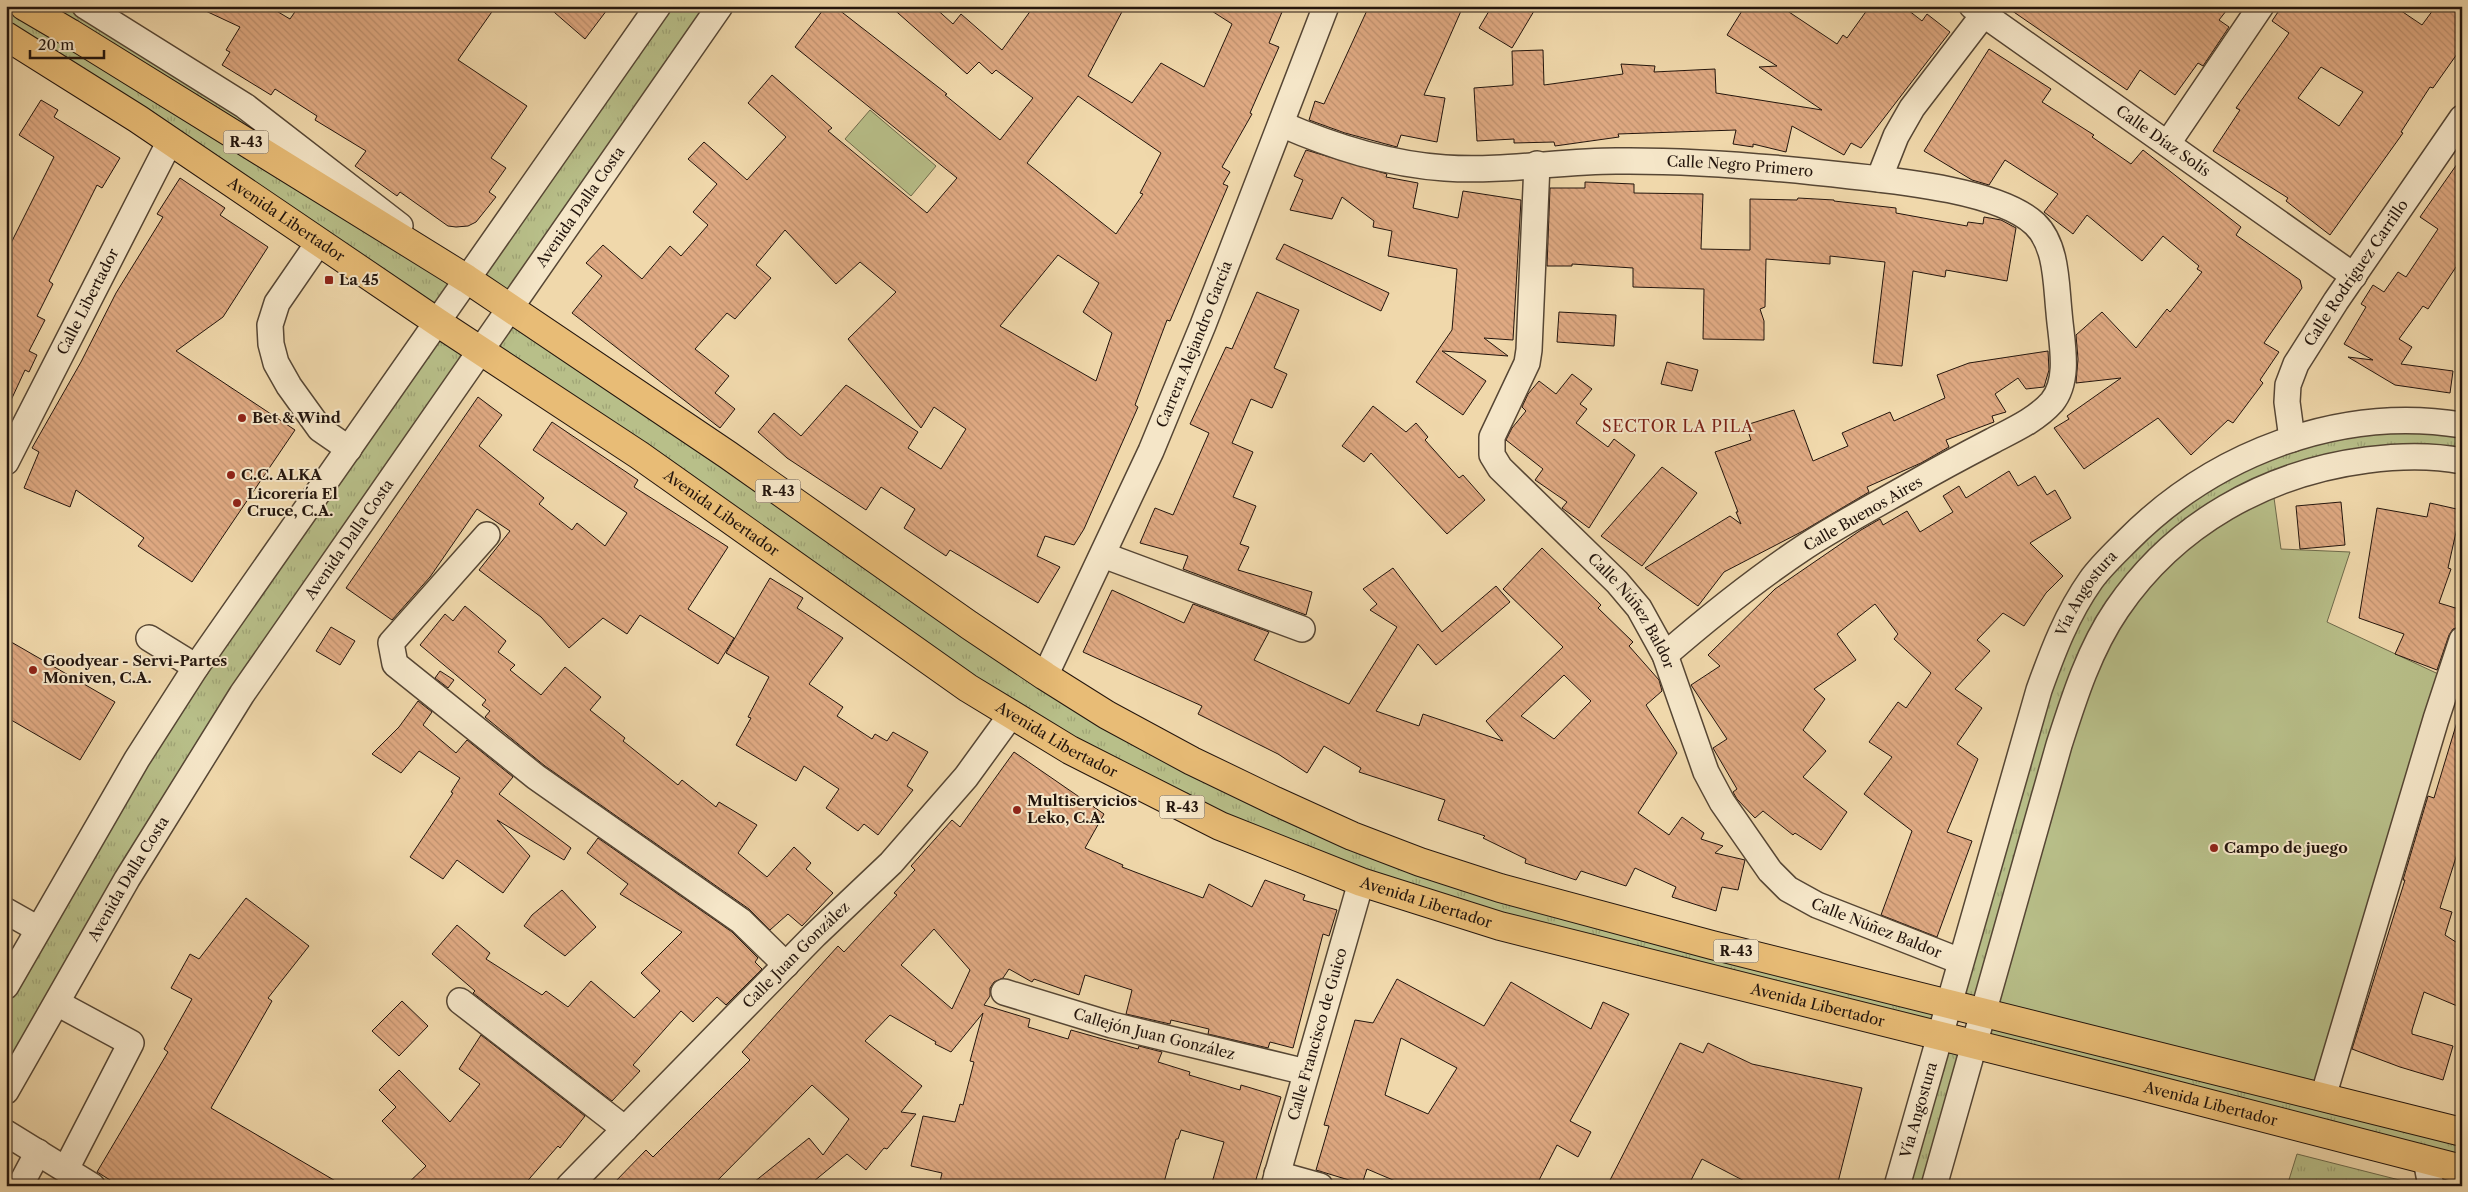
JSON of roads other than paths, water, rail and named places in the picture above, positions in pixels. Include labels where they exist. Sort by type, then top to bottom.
[{"type":"main road","name":"R-43","points":[[24,6],[467,279],[728,455],[969,625],[1107,715],[1192,761],[1352,836],[1420,862],[1500,888],[1585,912],[2462,1132]]},
{"type":"main road","name":"Avenida Libertador","points":[[6,36],[170,141],[639,456],[936,666],[1011,715],[1141,787],[1220,826],[1360,882],[1509,928],[1974,1044],[2429,1173],[2462,1169]]},
{"type":"street","name":"R-43","points":[[85,6],[245,106],[467,279]]},
{"type":"street","name":"Avenida Dalla Costa","points":[[6,1091],[127,879],[242,694],[720,6]]},
{"type":"street","name":"Carrera Alejandro García","points":[[1045,676],[1151,451],[1203,325],[1326,6]]},
{"type":"street","points":[[2168,143],[2261,6]]},
{"type":"street","points":[[6,986],[137,759],[196,666],[656,7]]},
{"type":"street","points":[[1879,179],[1896,136],[1912,108],[1978,10]]},
{"type":"street","name":"Calle Díaz Solís","points":[[1978,10],[2354,276]]},
{"type":"street","name":"Calle Rodríguez Carrillo","points":[[2292,439],[2287,402],[2288,385],[2293,371],[2354,276],[2462,118]]},
{"type":"street","name":"Calle Negro Primero","points":[[1281,124],[1322,142],[1356,153],[1406,163],[1472,169],[1618,160],[1693,161],[1918,183],[1965,194],[2020,214],[2037,226],[2047,243],[2054,262],[2062,351],[2062,382]]},
{"type":"street","name":"Calle Libertador","points":[[6,462],[170,141]]},
{"type":"street","name":"Calle Núñez Baldor","points":[[1537,164],[1531,318],[1527,363],[1498,421],[1490,445],[1492,455],[1500,468],[1617,582],[1639,608],[1665,655],[1706,772],[1738,826],[1770,871],[1788,889],[1817,905],[1960,961]]},
{"type":"street","points":[[320,242],[277,303],[270,325],[272,344],[276,363],[289,386],[320,429],[349,449]]},
{"type":"street","name":"Calle Buenos Aires","points":[[1665,655],[1713,614],[1810,544],[2039,414],[2059,392],[2062,382]]},
{"type":"street","name":"Vía Angostura","points":[[1897,1186],[2039,690],[2058,640],[2073,608],[2092,579],[2146,522],[2175,498],[2230,464],[2262,448],[2327,430],[2367,423],[2437,420],[2462,424]]},
{"type":"street","name":"Vía Angostura","points":[[1974,1044],[2075,694],[2105,629],[2117,609],[2142,577],[2177,542],[2204,520],[2232,502],[2281,480],[2343,463],[2383,458],[2422,457],[2462,461]]},
{"type":"street","points":[[487,535],[391,643],[395,664],[536,777],[741,921],[786,965]]},
{"type":"street","points":[[1102,555],[1302,629]]},
{"type":"street","points":[[149,638],[196,666]]},
{"type":"street","points":[[2323,1097],[2436,719],[2462,640]]},
{"type":"street","name":"Calle Juan González","points":[[577,1183],[625,1129],[786,965],[864,891],[927,825],[966,777],[1011,715]]},
{"type":"street","name":"Calle Francisco de Guico","points":[[1276,1180],[1360,882]]},
{"type":"street","points":[[6,911],[38,929]]},
{"type":"street","name":"Callejón Juan González","points":[[1004,992],[1121,1027],[1306,1072]]},
{"type":"street","points":[[460,1001],[625,1129]]},
{"type":"street","points":[[57,1003],[131,1043],[66,1169]]},
{"type":"street","points":[[1934,1186],[1974,1044]]},
{"type":"street","points":[[6,1133],[92,1186]]},
{"type":"street","points":[[20,1186],[38,1152]]},
{"type":"street","points":[[1276,1180],[1320,1186]]},
{"type":"place","name":"La 45","points":[[329,280]]},
{"type":"place","name":"Bet & Wind","points":[[242,418]]},
{"type":"place","name":"C.C. ALKA","points":[[231,475]]},
{"type":"place","name":"Licorería El Cruce, C.A.","points":[[237,503]]},
{"type":"place","name":"Goodyear - Servi-Partes Moniven, C.A.","points":[[33,670]]},
{"type":"place","name":"Multiservicios Leko, C.A.","points":[[1017,810]]},
{"type":"place","name":"Campo de juego","points":[[2214,848]]},
{"type":"district","name":"SECTOR LA PILA","points":[[1678,426]]}]
